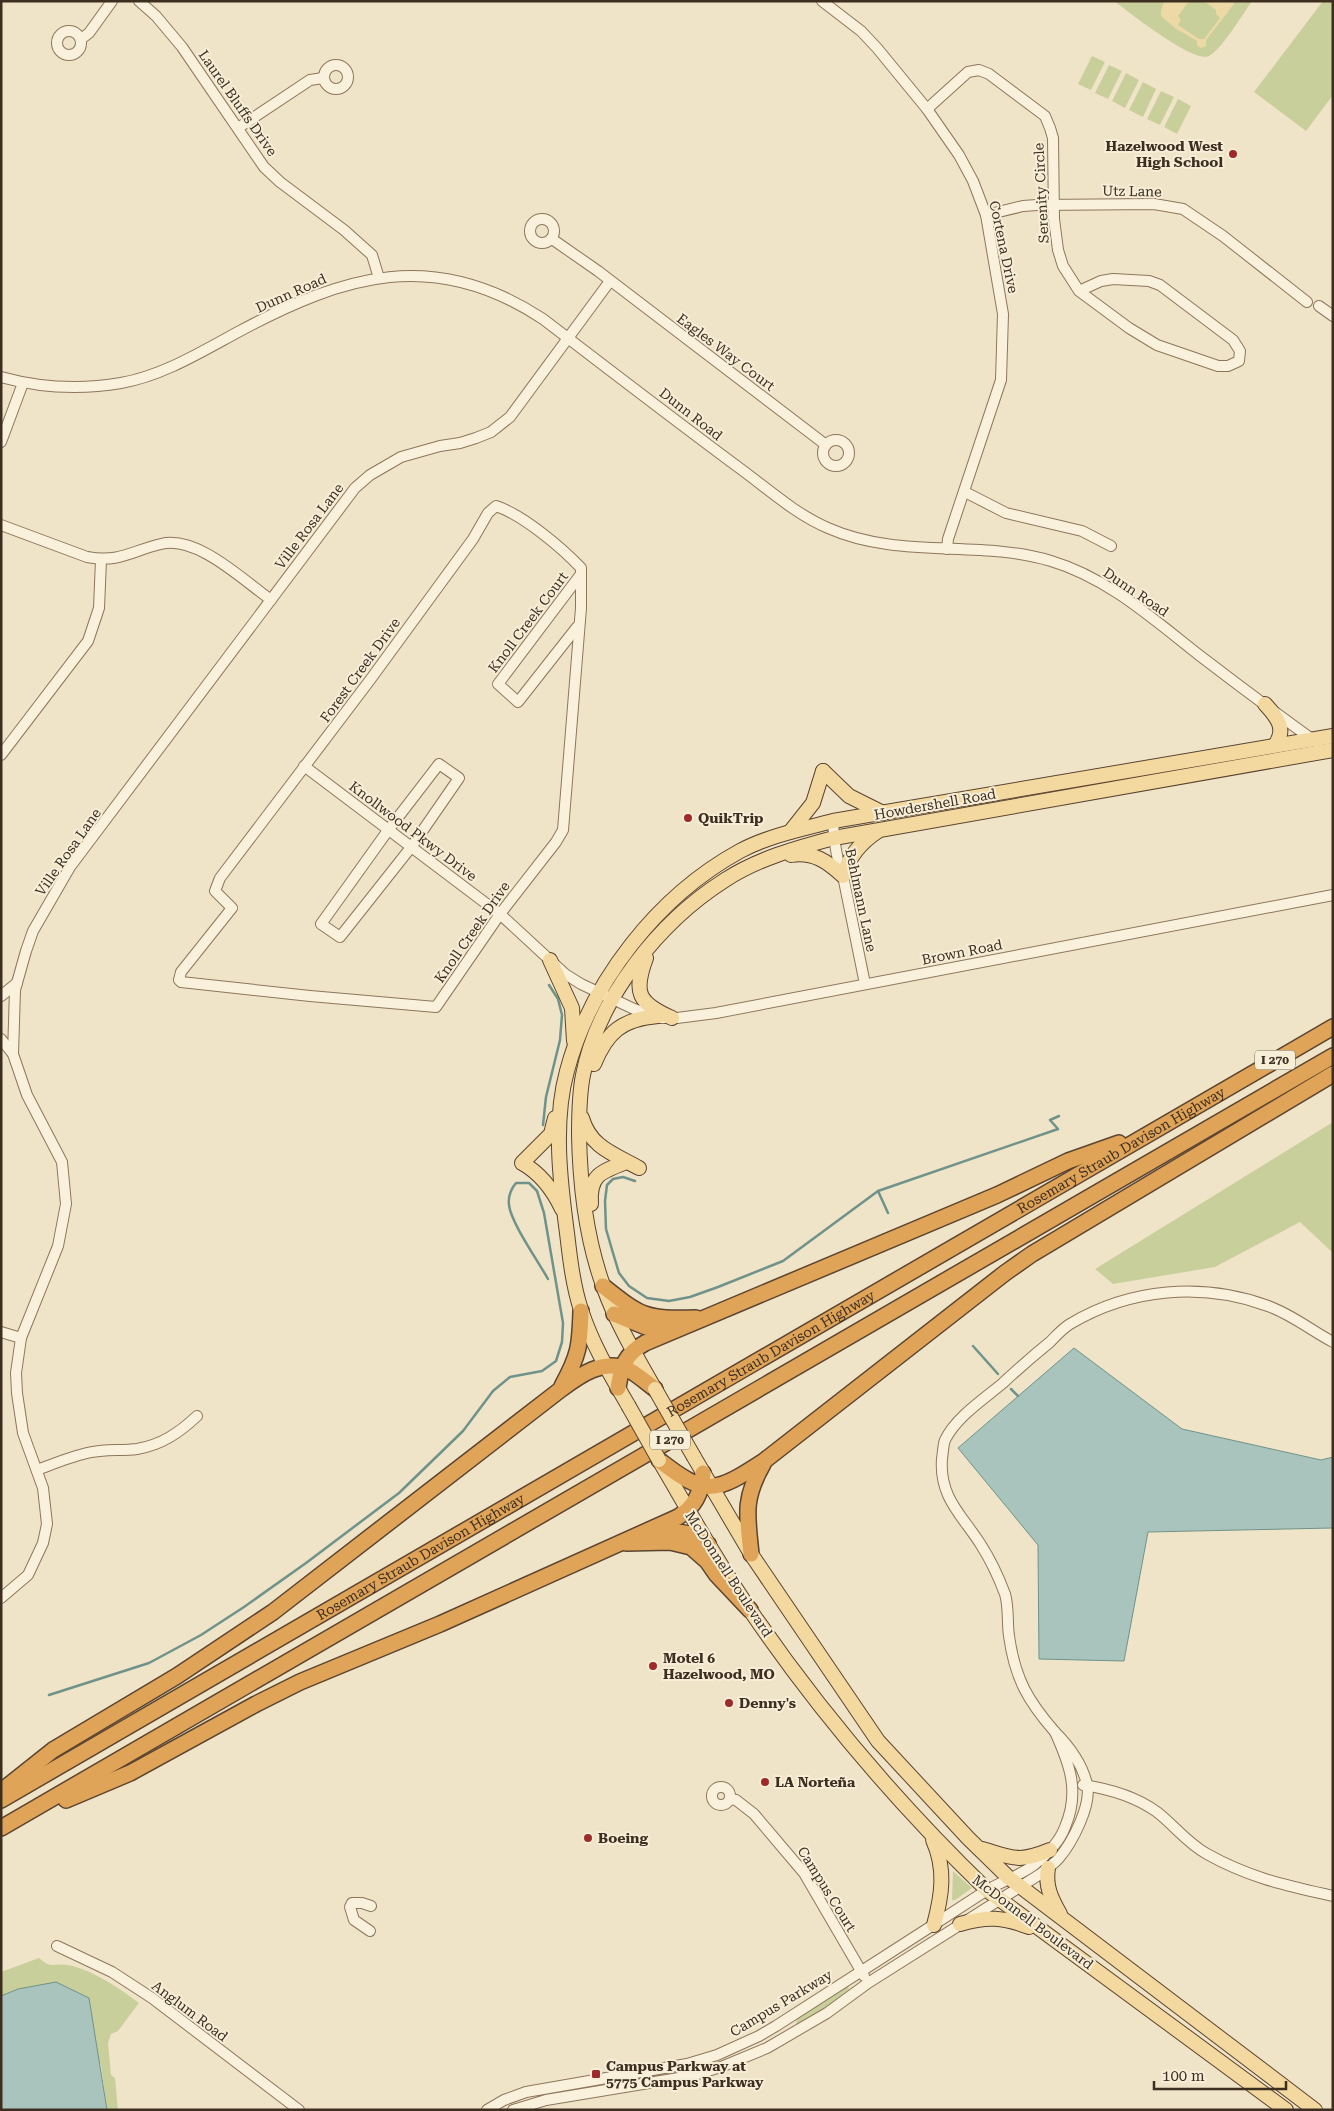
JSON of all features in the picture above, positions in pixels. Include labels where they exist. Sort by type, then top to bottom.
[{"type":"highway","name":"Rosemary Straub Davison Highway","points":[[1,1800],[1333,1027]]},
{"type":"highway","name":"Rosemary Straub Davison Highway","points":[[4,1827],[1333,1056]]},
{"type":"highway","points":[[666,1468],[692,1484],[705,1482],[726,1484],[736,1480],[764,1461],[1032,1254],[1333,1074]]},
{"type":"highway","points":[[618,1388],[624,1361],[633,1350],[645,1343],[997,1195],[1068,1161],[1158,1128]]},
{"type":"highway","points":[[603,1286],[638,1312],[652,1317],[705,1318]]},
{"type":"highway","points":[[560,1390],[576,1359],[580,1345],[581,1311]]},
{"type":"highway","points":[[614,1314],[646,1327],[678,1329]]},
{"type":"highway","points":[[1,1791],[53,1750],[177,1676],[273,1612],[560,1390],[588,1371],[606,1367],[629,1370],[655,1389]]},
{"type":"highway","points":[[751,1554],[747,1508],[748,1497],[751,1486],[764,1461]]},
{"type":"highway","points":[[4,1827],[130,1773],[300,1682],[440,1624],[678,1517],[695,1502],[705,1482]]},
{"type":"highway","points":[[653,1528],[690,1534],[708,1544]]},
{"type":"highway","points":[[617,1544],[670,1542],[681,1543],[691,1547],[707,1561],[716,1574],[750,1610]]},
{"type":"main road","points":[[1265,704],[1276,716],[1281,727],[1279,740],[1275,746]]},
{"type":"main road","name":"Howdershell Road","points":[[605,995],[612,972],[645,928],[687,886],[712,867],[742,850],[790,832],[833,821],[1333,736]]},
{"type":"main road","name":"Howdershell Road","points":[[605,995],[684,912],[725,880],[789,850],[834,838],[1331,752]]},
{"type":"main road","points":[[790,832],[812,803],[823,771],[849,796],[884,813]]},
{"type":"main road","points":[[771,858],[796,854],[813,856],[827,861],[843,876],[847,863],[858,847],[881,830]]},
{"type":"main road","points":[[650,948],[640,974],[639,993],[649,1007],[672,1018]]},
{"type":"main road","points":[[550,960],[572,1008],[574,1051]]},
{"type":"main road","name":"McDonnell Boulevard","points":[[605,995],[580,1032],[566,1072],[562,1104],[560,1160],[574,1285],[581,1311],[606,1367],[666,1468],[708,1544],[750,1610],[862,1758],[930,1832],[987,1890],[1286,2110]]},
{"type":"main road","name":"McDonnell Boulevard","points":[[605,995],[582,1076],[579,1106],[582,1189],[594,1255],[614,1314],[694,1457],[705,1482],[751,1554],[878,1741],[977,1848],[1014,1882],[1315,2110]]},
{"type":"main road","points":[[582,1076],[594,1064],[601,1046],[610,1034],[632,1021],[658,1016]]},
{"type":"main road","points":[[562,1104],[556,1115],[551,1134],[522,1164],[538,1174],[546,1182],[565,1217]]},
{"type":"main road","points":[[579,1106],[585,1130],[594,1142],[639,1168]]},
{"type":"main road","points":[[594,1255],[596,1236],[590,1190],[594,1179],[606,1170],[624,1163]]},
{"type":"main road","points":[[930,1832],[939,1852],[942,1872],[941,1898],[934,1925]]},
{"type":"main road","points":[[977,1848],[1015,1860],[1032,1857],[1050,1850]]},
{"type":"main road","points":[[1048,1868],[1048,1889],[1052,1900],[1065,1920]]},
{"type":"main road","points":[[960,1924],[991,1917],[1039,1928]]},
{"type":"street","points":[[81,39],[89,33],[112,1]]},
{"type":"street","name":"Laurel Bluffs Drive","points":[[138,1],[156,16],[182,47],[264,167],[280,182],[344,230],[372,255],[379,278]]},
{"type":"street","name":"Cortena Drive","points":[[822,1],[861,31],[927,109],[959,155],[973,181],[986,215],[1003,314],[1000,380],[965,492],[948,539],[947,548]]},
{"type":"street","name":"Serenity Circle","points":[[927,109],[968,72],[978,70],[989,74],[1045,116],[1053,138],[1054,204],[1058,250],[1064,266],[1079,291],[1129,328],[1157,345],[1218,366],[1228,366],[1239,361],[1240,351],[1233,340],[1160,285],[1140,279],[1113,279],[1101,281],[1079,291]]},
{"type":"street","points":[[238,128],[310,80],[323,78]]},
{"type":"street","name":"Utz Lane","points":[[986,215],[1023,206],[1054,204],[1154,204],[1183,209],[1223,236],[1307,302]]},
{"type":"street","name":"Eagles Way Court","points":[[552,239],[826,445]]},
{"type":"street","name":"Dunn Road","points":[[1,377],[23,383],[61,388],[120,383],[166,369],[308,298],[336,288],[379,278],[404,276],[428,277],[468,283],[525,307],[810,519],[843,534],[894,546],[947,548],[1029,556],[1074,570],[1118,593],[1331,752]]},
{"type":"street","points":[[567,337],[610,281]]},
{"type":"street","points":[[1319,306],[1333,316]]},
{"type":"street","name":"Ville Rosa Lane","points":[[1,1598],[28,1575],[43,1543],[47,1524],[42,1488],[23,1433],[16,1373],[21,1338],[58,1246],[66,1204],[62,1162],[27,1095],[13,1054],[13,1022],[18,982],[33,932],[70,867],[355,488],[370,475],[401,457],[440,446],[460,443],[491,432],[510,417],[567,337]]},
{"type":"street","points":[[1,442],[23,383]]},
{"type":"street","points":[[965,492],[1006,514],[1082,531],[1111,546]]},
{"type":"street","name":"Forest Creek Drive","points":[[179,980],[181,972],[232,908],[215,891],[220,878],[473,539],[488,513],[496,506],[512,512],[570,556],[582,568],[581,574]]},
{"type":"street","points":[[1,524],[87,557],[101,560],[134,554],[160,544],[172,542],[185,544],[212,557],[270,600]]},
{"type":"street","points":[[1,756],[88,641],[98,608],[101,560]]},
{"type":"street","points":[[578,626],[581,608],[581,574]]},
{"type":"street","name":"Knoll Creek Court","points":[[578,626],[531,688],[518,702],[498,684],[581,574]]},
{"type":"street","name":"Knoll Creek Drive","points":[[179,980],[184,983],[208,986],[436,1007],[500,914],[563,830],[578,626]]},
{"type":"street","points":[[439,764],[459,778],[412,846],[340,937],[321,924],[389,829],[439,764]]},
{"type":"street","name":"Knollwood Pkwy Drive","points":[[304,766],[500,914],[565,974],[605,995]]},
{"type":"street","name":"Behlmann Lane","points":[[833,821],[839,867],[843,876],[864,984]]},
{"type":"street","name":"Brown Road","points":[[605,995],[634,1009],[658,1016],[672,1018],[716,1013],[1333,895]]},
{"type":"street","points":[[1,996],[18,982]]},
{"type":"street","points":[[1,1039],[13,1054]]},
{"type":"street","points":[[1014,1882],[1048,1868],[1059,1858],[1075,1834],[1086,1805],[1088,1786],[1071,1748],[1028,1699],[1019,1678],[1013,1660],[1005,1595],[981,1545],[959,1517],[950,1500],[943,1474],[942,1460],[945,1440],[960,1420],[1069,1325],[1101,1309],[1133,1298],[1162,1292],[1193,1291],[1232,1294],[1270,1307],[1333,1342]]},
{"type":"street","points":[[1,1332],[21,1338]]},
{"type":"street","points":[[37,1470],[88,1453],[150,1446],[174,1436],[196,1416]]},
{"type":"street","points":[[1014,1882],[1050,1850],[1065,1828],[1072,1800],[1073,1784],[1069,1765],[1055,1732]]},
{"type":"street","points":[[1073,1784],[1110,1789],[1136,1799],[1158,1813],[1177,1832],[1204,1852],[1235,1869],[1268,1881],[1333,1896]]},
{"type":"street","name":"Campus Court","points":[[730,1799],[736,1800],[754,1814],[804,1873],[868,1983]]},
{"type":"street","name":"Campus Parkway","points":[[488,2110],[504,2100],[526,2092],[664,2069],[717,2055],[759,2036],[987,1890],[1014,1882]]},
{"type":"street","name":"Campus Parkway","points":[[513,2110],[546,2100],[666,2082],[721,2067],[767,2048],[827,2013],[868,1983],[999,1899],[1014,1882]]},
{"type":"street","points":[[370,1931],[354,1920],[350,1907],[352,1903],[371,1906]]},
{"type":"street","name":"Anglum Road","points":[[57,1946],[112,1972],[152,1998],[299,2110]]},
{"type":"green space","points":[[1114,1],[1252,1],[1220,47],[1209,56],[1201,56],[1176,45]]},
{"type":"green space","points":[[1323,1],[1333,1],[1333,95],[1306,131],[1254,92]]},
{"type":"green space","points":[[1092,56],[1105,62],[1091,90],[1078,84]]},
{"type":"green space","points":[[1109,65],[1122,71],[1108,99],[1095,93]]},
{"type":"green space","points":[[1126,73],[1139,80],[1125,108],[1112,101]]},
{"type":"green space","points":[[1143,82],[1156,89],[1143,117],[1129,110]]},
{"type":"green space","points":[[1161,91],[1174,97],[1160,125],[1147,119]]},
{"type":"green space","points":[[1178,99],[1191,106],[1177,134],[1164,127]]},
{"type":"green space","points":[[1333,1122],[1333,1253],[1300,1222],[1215,1267],[1113,1284],[1095,1269]]},
{"type":"green space","points":[[953,1871],[972,1888],[955,1900],[952,1900]]},
{"type":"green space","points":[[39,1958],[50,1965],[67,1965],[86,1970],[115,1986],[139,2003],[118,2031],[111,2034],[108,2043],[111,2075],[115,2078],[118,2110],[107,2110],[101,2065],[18,1989],[1,1996],[1,1972]]},
{"type":"green space","points":[[848,1986],[849,1989],[823,2010],[798,2025],[796,2024],[797,2018]]},
{"type":"sand","points":[[1164,1],[1189,1],[1178,16],[1181,20],[1178,25],[1199,39],[1204,39],[1220,18],[1216,14],[1216,10],[1204,1],[1232,1],[1234,4],[1206,40],[1206,46],[1201,48],[1197,46],[1197,41],[1175,28],[1161,16]]},
{"type":"water","points":[[1074,1348],[1182,1429],[1321,1460],[1333,1457],[1333,1528],[1148,1532],[1124,1661],[1039,1659],[1038,1545],[958,1448]]},
{"type":"water","points":[[56,1982],[89,1998],[107,2110],[1,2110],[1,1996],[18,1989]]},
{"type":"waterway","points":[[543,1125],[546,1097],[560,1040],[562,1015],[558,999],[549,985]]},
{"type":"waterway","points":[[635,1181],[623,1177],[613,1179],[607,1185],[605,1201],[606,1229],[619,1273],[629,1286],[647,1298],[669,1301],[690,1297],[783,1261],[878,1191],[1058,1129],[1050,1120],[1059,1116]]},
{"type":"waterway","points":[[49,1695],[149,1663],[201,1635],[244,1607],[399,1493],[463,1431],[493,1391],[510,1377],[542,1371],[556,1361],[562,1342],[563,1323],[544,1213],[537,1191],[529,1183],[516,1183],[509,1196],[511,1213],[548,1279]]},
{"type":"waterway","points":[[878,1191],[888,1213]]},
{"type":"waterway","points":[[973,1346],[998,1374]]},
{"type":"waterway","points":[[1011,1389],[1018,1396]]},
{"type":"place","name":"Hazelwood West High School","points":[[1233,154]]},
{"type":"place","name":"QuikTrip","points":[[688,818]]},
{"type":"place","name":"Motel 6 Hazelwood, MO","points":[[653,1666]]},
{"type":"place","name":"Denny's","points":[[729,1703]]},
{"type":"place","name":"LA Norteña","points":[[765,1782]]},
{"type":"place","name":"Boeing","points":[[588,1838]]},
{"type":"place","name":"Campus Parkway at 5775 Campus Parkway","points":[[596,2074]]}]
